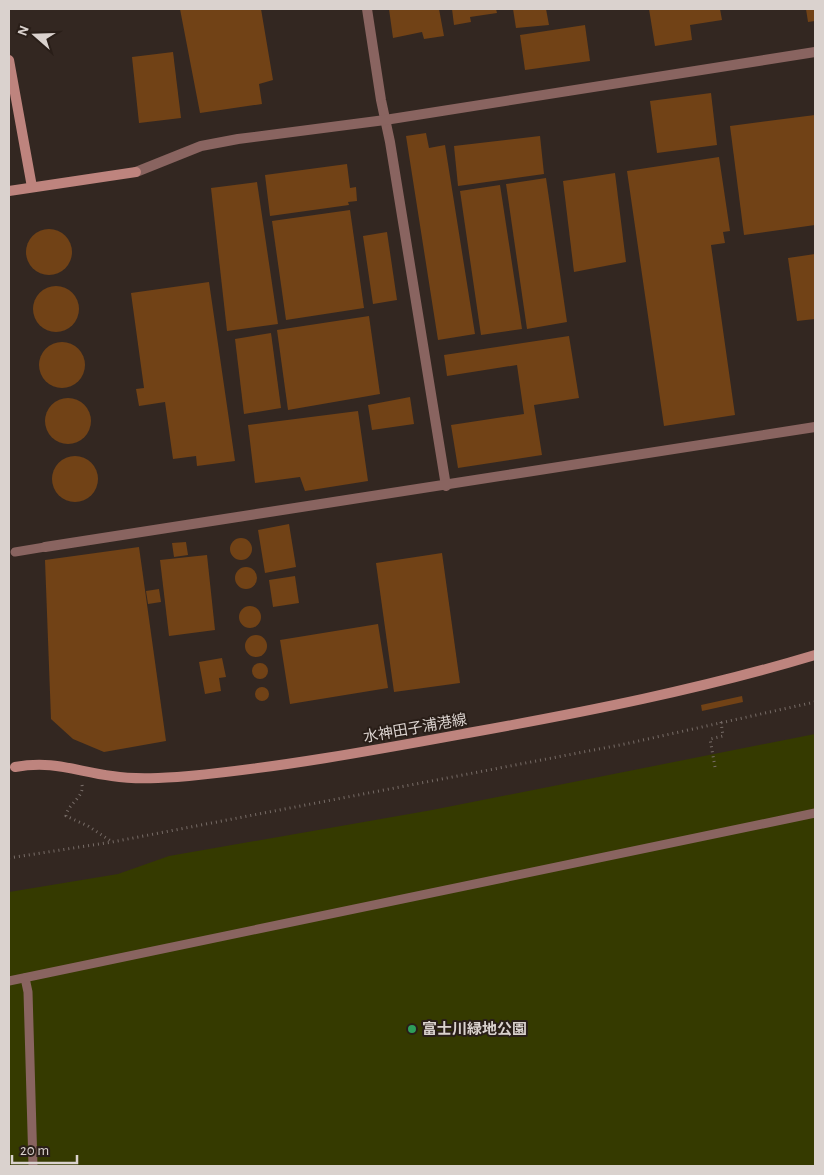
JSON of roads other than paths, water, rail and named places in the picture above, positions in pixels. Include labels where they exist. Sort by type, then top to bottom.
[{"type":"main road","points":[[9,60],[32,187]]},
{"type":"main road","points":[[9,191],[136,172]]},
{"type":"main road","name":"水神田子浦港線","points":[[15,767],[48,764],[112,776],[148,778],[246,770],[330,758],[634,702],[694,688],[815,655]]},
{"type":"street","points":[[366,9],[390,142],[446,486]]},
{"type":"street","points":[[136,172],[201,146],[238,139],[385,120],[815,52]]},
{"type":"street","points":[[45,547],[815,427]]},
{"type":"lane","points":[[15,552],[45,547]]},
{"type":"lane","points":[[9,981],[815,813]]},
{"type":"lane","points":[[25,978],[28,992],[33,1166]]},
{"type":"place","name":"富士川緑地公園","points":[[412,1029]]}]
